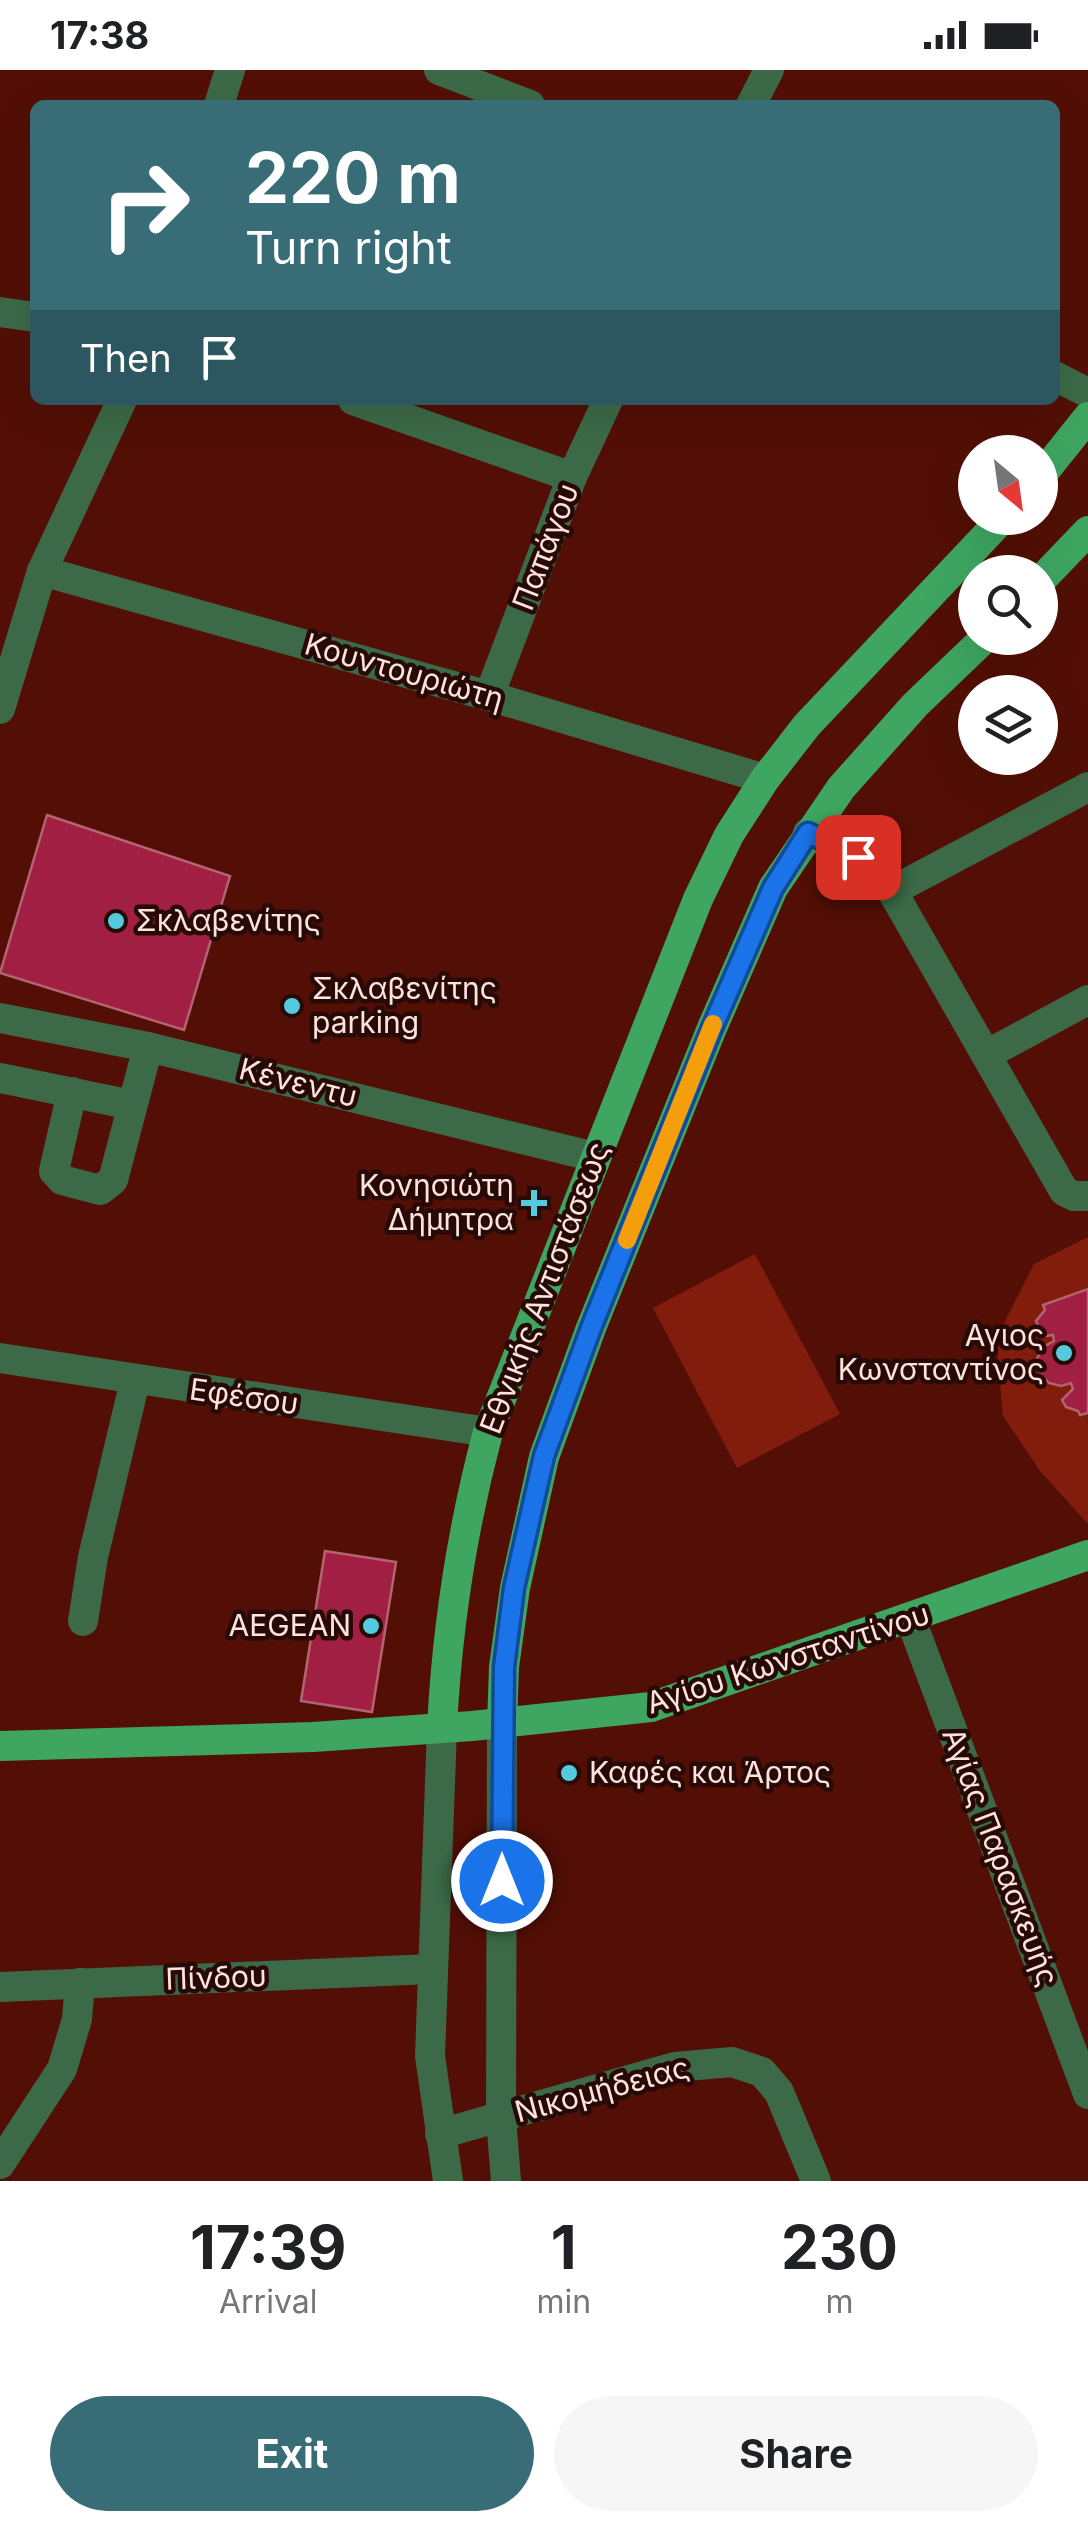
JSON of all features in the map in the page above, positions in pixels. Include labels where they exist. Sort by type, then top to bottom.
[{"type":"main road","points":[[1058,454],[1088,418]]},
{"type":"main road","points":[[1058,562],[1088,531]]},
{"type":"main road","name":"Εθνικής Αντιστάσεως","points":[[442,1728],[446,1655],[458,1565],[488,1432],[698,900],[729,835],[765,779],[834,695],[987,535]]},
{"type":"main road","name":"Εθνικής Αντιστάσεως","points":[[502,1724],[504,1667],[514,1588],[544,1456],[591,1328],[712,1028],[773,888],[808,833],[840,788],[915,704],[967,655]]},
{"type":"main road","name":"Αγίου Κωνσταντίνου","points":[[0,1746],[314,1737],[502,1724],[651,1708],[1088,1555]]},
{"type":"street","points":[[221,100],[230,70]]},
{"type":"street","points":[[439,70],[517,100]]},
{"type":"street","points":[[754,100],[770,70]]},
{"type":"street","points":[[0,312],[30,317]]},
{"type":"street","points":[[1060,379],[1088,393]]},
{"type":"street","points":[[0,710],[42,571],[120,405]]},
{"type":"street","points":[[368,405],[572,477]]},
{"type":"street","name":"Παπάγου","points":[[489,696],[572,477],[606,405]]},
{"type":"street","name":"Κουντουριώτη","points":[[42,571],[489,696],[765,779]]},
{"type":"street","points":[[892,891],[1088,787]]},
{"type":"street","points":[[808,833],[858,857],[892,891],[986,1056],[1076,1194]]},
{"type":"street","points":[[986,1056],[1088,1000]]},
{"type":"street","name":"Κένεντυ","points":[[0,1018],[148,1046],[594,1157]]},
{"type":"street","points":[[72,1092],[54,1171],[62,1180],[100,1190],[113,1180],[148,1046]]},
{"type":"street","points":[[0,1078],[132,1105]]},
{"type":"street","name":"Εφέσου","points":[[0,1358],[488,1432]]},
{"type":"street","points":[[83,1622],[93,1557],[135,1381]]},
{"type":"street","name":"Αγίας Παρασκευής","points":[[911,1620],[1086,2079]]},
{"type":"street","name":"Εθνικής Αντιστάσεως","points":[[502,1724],[501,2118],[506,2181]]},
{"type":"street","name":"Εθνικής Αντιστάσεως","points":[[442,1728],[430,2056],[448,2181]]},
{"type":"street","name":"Πίνδου","points":[[0,1987],[432,1969]]},
{"type":"street","points":[[0,2164],[62,2068],[77,2019],[80,1984]]},
{"type":"street","name":"Νικομήδειας","points":[[440,2134],[675,2067],[732,2062],[762,2072],[772,2082],[784,2100],[816,2181]]},
{"type":"shaded area","points":[[1088,1237],[1088,1524],[1040,1471],[1003,1416],[996,1339],[1034,1264]]},
{"type":"shaded area","points":[[755,1254],[840,1414],[737,1468],[653,1308]]},
{"type":"building","name":"Σκλαβενίτης","points":[[47,815],[230,876],[184,1030],[0,973]]},
{"type":"building","name":"Αγιος Κωνσταντίνος","points":[[1088,1289],[1088,1413],[1080,1415],[1062,1400],[1073,1389],[1071,1383],[1049,1383],[1039,1372],[1037,1359],[1043,1347],[1054,1341],[1053,1335],[1046,1336],[1036,1321],[1045,1310],[1043,1305]]},
{"type":"building","points":[[325,1551],[396,1562],[372,1712],[301,1701]]},
{"type":"slow traffic","points":[[627,1240],[713,1024]]},
{"type":"place","name":"Σκλαβενίτης","points":[[116,921]]},
{"type":"place","name":"Σκλαβενίτης parking","points":[[292,1006]]},
{"type":"place","name":"Κονησιώτη Δήμητρα","points":[[534,1203]]},
{"type":"place","name":"Αγιος Κωνσταντίνος","points":[[1064,1353]]},
{"type":"place","name":"AEGEAN","points":[[371,1626]]},
{"type":"place","name":"Καφές και Άρτος","points":[[569,1773]]},
{"type":"route","points":[[502,1881],[504,1667],[514,1588],[544,1456],[658,1161],[773,888],[808,833],[858,857]]}]
